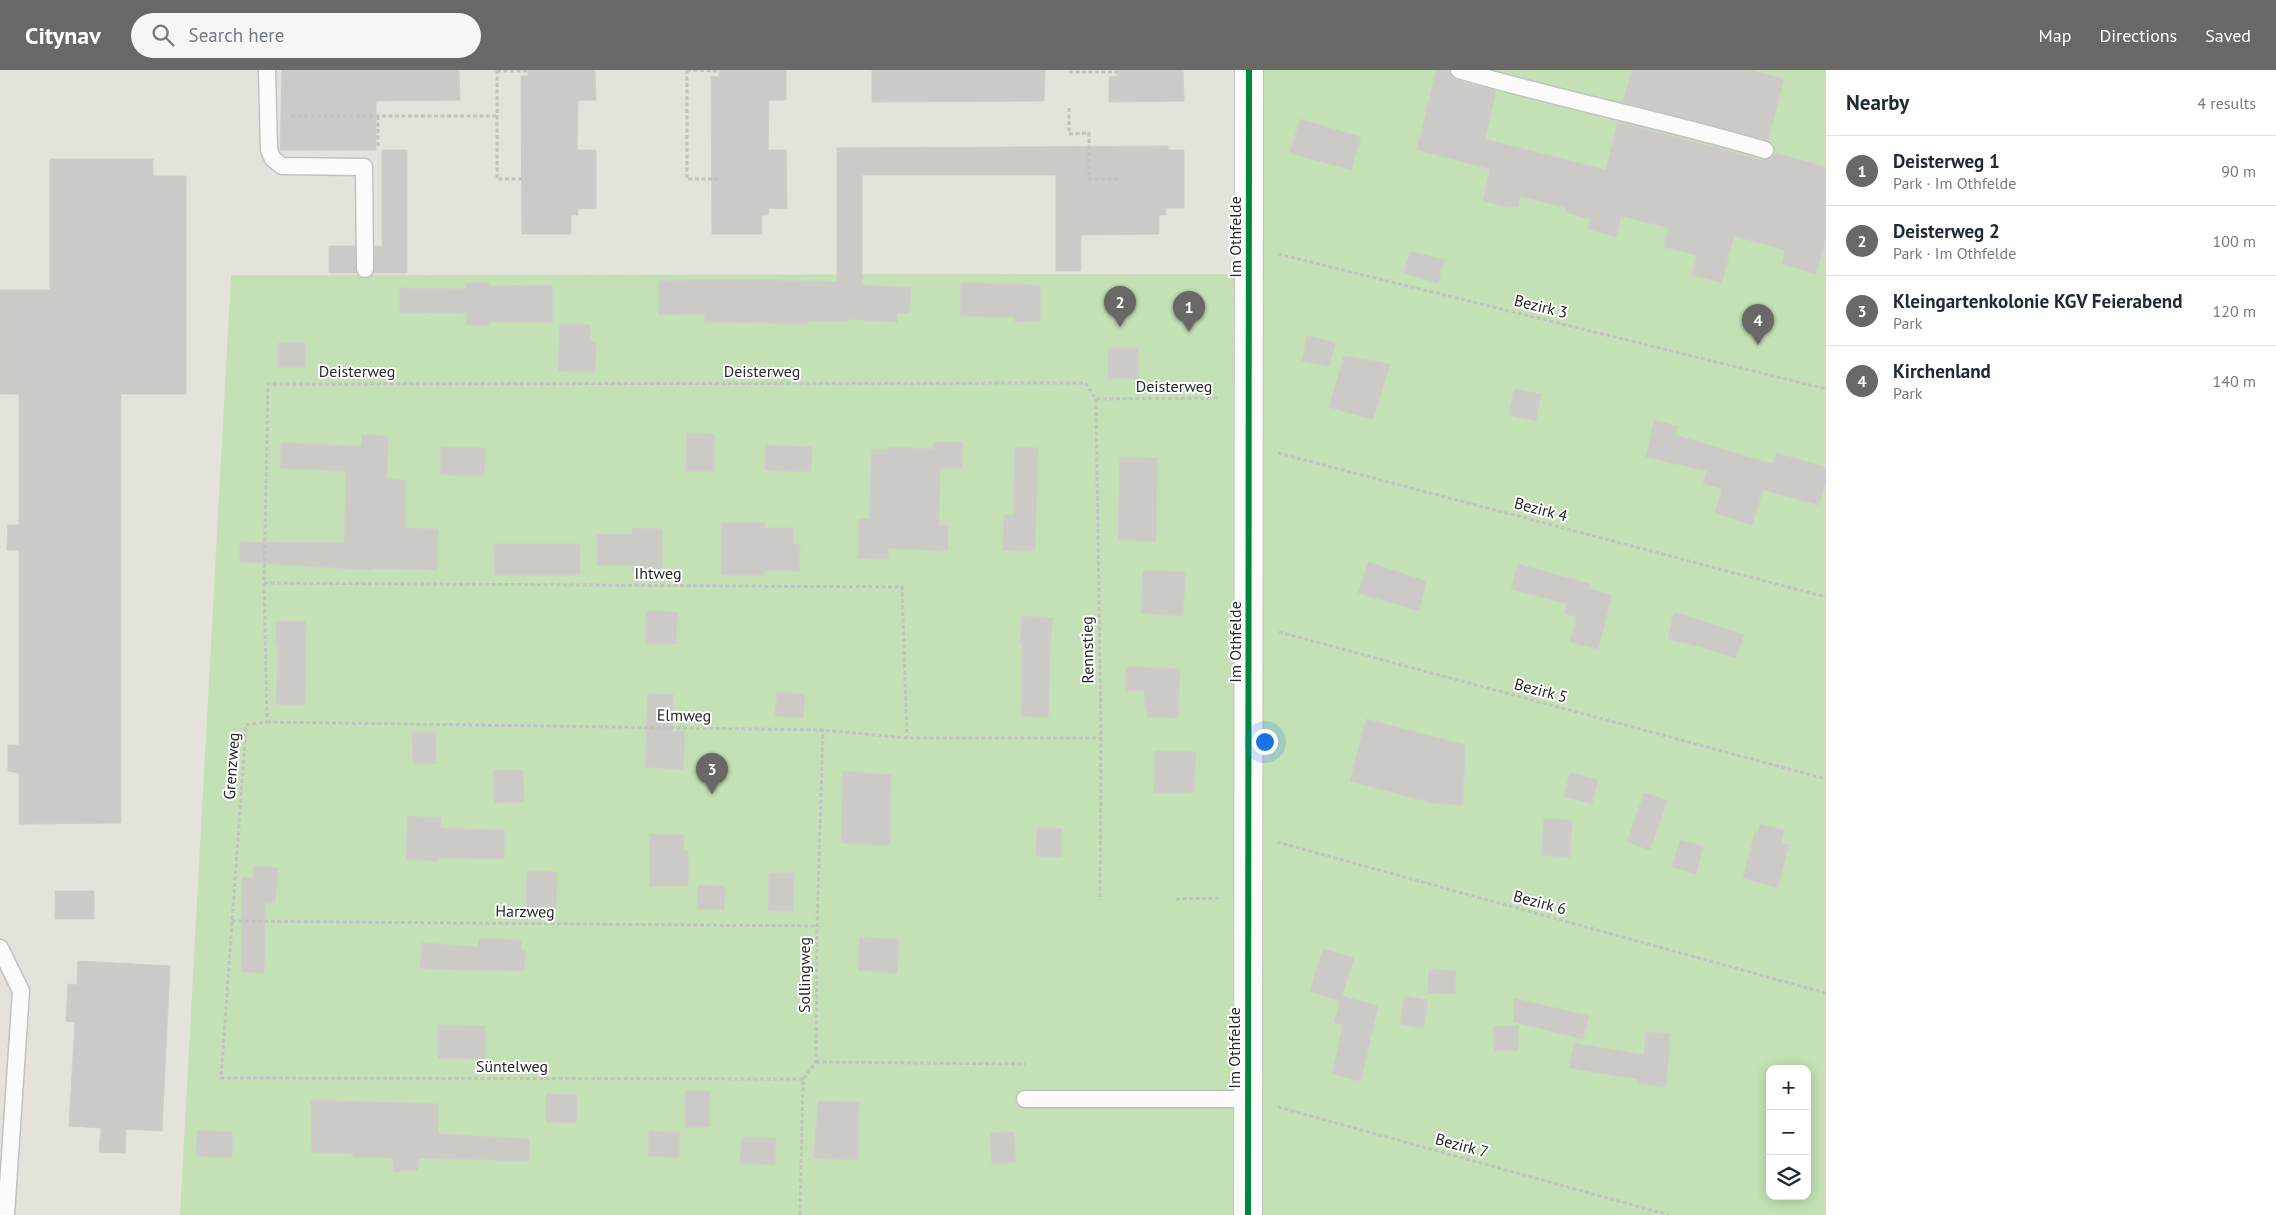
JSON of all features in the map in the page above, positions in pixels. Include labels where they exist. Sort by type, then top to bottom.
[{"type":"street","name":"Im Othfelde","points":[[1248,1215],[1249,70]]},
{"type":"lane","points":[[267,70],[270,150],[273,160],[282,166],[364,167],[364,269]]},
{"type":"lane","points":[[1460,70],[1570,101],[1692,129],[1765,150]]},
{"type":"lane","points":[[0,948],[21,991],[6,1215]]},
{"type":"lane","points":[[1025,1099],[1248,1099]]},
{"type":"path","points":[[528,71],[497,70],[497,179],[529,179]]},
{"type":"path","points":[[719,70],[687,70],[687,179],[719,179]]},
{"type":"path","points":[[1068,72],[1117,72]]},
{"type":"path","points":[[1068,108],[1069,134],[1089,133],[1089,179],[1117,179]]},
{"type":"path","points":[[268,116],[497,116]]},
{"type":"path","points":[[264,583],[267,722]]},
{"type":"path","points":[[1176,899],[1248,897]]},
{"type":"path","points":[[800,1215],[803,1079],[816,1062],[1025,1064]]},
{"type":"green space","points":[[1249,70],[1826,70],[1826,1215],[180,1215],[231,275],[1248,274]]},
{"type":"building","points":[[282,70],[459,70],[460,100],[376,101],[376,150],[280,150]]},
{"type":"building","points":[[528,70],[595,70],[596,100],[578,100],[577,150],[596,150],[596,208],[578,209],[578,215],[571,215],[571,234],[522,234],[521,76],[528,76]]},
{"type":"building","points":[[719,70],[786,70],[786,100],[769,100],[768,150],[786,150],[787,209],[769,208],[768,215],[761,215],[762,234],[712,234],[711,76],[719,77]]},
{"type":"building","points":[[872,70],[1045,70],[1044,101],[872,102]]},
{"type":"building","points":[[1117,70],[1183,70],[1184,101],[1109,102],[1109,77],[1117,76]]},
{"type":"building","points":[[1436,70],[1449,70],[1452,77],[1456,80],[1496,91],[1485,139],[1606,170],[1618,122],[1762,160],[1772,157],[1775,153],[1826,167],[1826,237],[1816,274],[1782,264],[1785,250],[1734,236],[1722,283],[1692,275],[1697,255],[1664,247],[1669,228],[1621,216],[1616,237],[1587,229],[1590,219],[1565,212],[1566,208],[1520,196],[1518,207],[1507,207],[1483,201],[1490,169],[1417,150]]},
{"type":"building","points":[[1632,70],[1751,70],[1784,79],[1768,141],[1623,102]]},
{"type":"building","points":[[1300,119],[1361,137],[1351,170],[1290,153]]},
{"type":"building","points":[[1168,146],[1168,150],[1184,150],[1184,208],[1166,208],[1166,215],[1159,215],[1159,234],[1081,235],[1081,271],[1056,271],[1056,175],[862,175],[862,285],[911,288],[909,313],[898,313],[897,322],[849,319],[849,321],[809,321],[808,324],[705,322],[705,314],[659,315],[659,281],[732,279],[837,282],[837,148]]},
{"type":"building","points":[[382,150],[407,150],[407,273],[374,273],[375,246],[382,246]]},
{"type":"building","points":[[50,159],[153,159],[153,176],[186,176],[186,394],[121,394],[121,823],[19,824],[19,773],[8,771],[8,745],[19,745],[19,550],[7,550],[8,525],[19,525],[19,394],[0,394],[0,290],[50,290]]},
{"type":"building","points":[[329,246],[355,246],[356,273],[329,273]]},
{"type":"building","points":[[1410,251],[1444,260],[1438,283],[1404,273]]},
{"type":"building","points":[[466,283],[489,283],[489,286],[552,285],[552,322],[489,322],[489,325],[466,325],[466,313],[400,312],[400,288],[466,289]]},
{"type":"building","points":[[961,283],[1040,285],[1040,321],[1015,322],[1015,317],[960,316]]},
{"type":"building","points":[[560,324],[590,325],[590,342],[596,342],[595,372],[558,371]]},
{"type":"building","points":[[1307,336],[1335,342],[1330,366],[1302,361]]},
{"type":"building","points":[[278,343],[305,343],[305,367],[278,367]]},
{"type":"building","points":[[1108,348],[1138,348],[1138,379],[1108,379]]},
{"type":"building","points":[[1344,356],[1390,364],[1373,420],[1329,407]]},
{"type":"building","points":[[1514,389],[1541,394],[1536,421],[1509,415]]},
{"type":"building","points":[[1654,420],[1677,426],[1675,435],[1773,464],[1776,453],[1826,467],[1826,480],[1819,505],[1763,490],[1752,525],[1715,513],[1722,489],[1703,483],[1707,471],[1646,457]]},
{"type":"building","points":[[687,433],[714,434],[714,471],[686,471]]},
{"type":"building","points":[[362,435],[388,436],[387,479],[405,480],[406,528],[438,529],[437,570],[373,568],[373,570],[240,562],[240,542],[344,543],[346,471],[280,468],[281,443],[361,446]]},
{"type":"building","points":[[934,442],[962,442],[962,468],[940,468],[939,525],[948,525],[948,551],[888,548],[888,559],[858,558],[859,519],[869,519],[872,449],[887,450],[887,447],[934,449]]},
{"type":"building","points":[[765,445],[812,447],[811,472],[765,470]]},
{"type":"building","points":[[441,447],[485,448],[484,476],[440,475]]},
{"type":"building","points":[[1015,447],[1038,448],[1035,551],[1003,550],[1004,515],[1013,515]]},
{"type":"building","points":[[1120,457],[1157,458],[1156,542],[1118,539]]},
{"type":"building","points":[[721,523],[765,523],[764,528],[793,528],[793,544],[800,544],[799,571],[764,571],[764,575],[721,575]]},
{"type":"building","points":[[632,528],[662,529],[662,570],[632,570],[632,565],[597,565],[597,534],[632,534]]},
{"type":"building","points":[[494,544],[580,544],[580,575],[495,575]]},
{"type":"building","points":[[1368,562],[1426,581],[1419,611],[1358,593]]},
{"type":"building","points":[[1518,564],[1590,584],[1588,588],[1612,595],[1598,649],[1570,642],[1577,617],[1565,614],[1567,604],[1511,589]]},
{"type":"building","points":[[1143,571],[1185,572],[1183,616],[1141,613]]},
{"type":"building","points":[[646,611],[677,612],[676,644],[645,644]]},
{"type":"building","points":[[1674,612],[1744,635],[1736,658],[1668,639]]},
{"type":"building","points":[[1022,616],[1053,618],[1048,717],[1021,716],[1022,645],[1020,645]]},
{"type":"building","points":[[276,621],[306,621],[305,705],[276,704],[278,646],[276,646]]},
{"type":"building","points":[[1126,667],[1180,669],[1178,718],[1147,717],[1144,691],[1125,691]]},
{"type":"building","points":[[777,691],[805,694],[803,718],[775,716]]},
{"type":"building","points":[[648,694],[673,694],[672,731],[685,731],[683,769],[645,767]]},
{"type":"building","points":[[1366,719],[1465,745],[1463,805],[1432,803],[1350,781]]},
{"type":"building","points":[[412,732],[436,732],[436,764],[413,764]]},
{"type":"building","points":[[1155,751],[1196,752],[1194,792],[1154,793]]},
{"type":"building","points":[[494,770],[523,770],[524,802],[494,803]]},
{"type":"building","points":[[843,771],[891,775],[890,845],[841,843]]},
{"type":"building","points":[[1570,772],[1598,780],[1592,804],[1564,796]]},
{"type":"building","points":[[1644,793],[1667,800],[1650,850],[1627,842]]},
{"type":"building","points":[[408,816],[441,818],[440,828],[504,830],[504,859],[438,858],[438,861],[406,859]]},
{"type":"building","points":[[1544,819],[1572,820],[1570,857],[1542,855]]},
{"type":"building","points":[[1760,824],[1784,830],[1781,843],[1789,845],[1778,888],[1743,878],[1755,832],[1758,832]]},
{"type":"building","points":[[1037,828],[1062,829],[1061,857],[1036,856]]},
{"type":"building","points":[[649,834],[684,835],[683,851],[688,851],[688,886],[650,886]]},
{"type":"building","points":[[1680,840],[1703,846],[1696,874],[1672,867]]},
{"type":"building","points":[[254,866],[278,868],[275,903],[265,903],[264,973],[241,972],[242,877],[253,878]]},
{"type":"building","points":[[527,871],[557,872],[556,909],[526,908]]},
{"type":"building","points":[[769,873],[794,873],[793,911],[768,910]]},
{"type":"building","points":[[698,885],[725,886],[724,910],[697,909]]},
{"type":"building","points":[[55,891],[94,891],[94,919],[55,919]]},
{"type":"building","points":[[860,937],[899,940],[897,973],[858,970]]},
{"type":"building","points":[[479,939],[521,940],[521,950],[525,951],[524,971],[420,968],[422,943],[478,947]]},
{"type":"building","points":[[1323,949],[1354,958],[1342,996],[1378,1006],[1361,1081],[1332,1074],[1343,1025],[1334,1022],[1340,1001],[1310,991]]},
{"type":"building","points":[[78,961],[170,966],[162,1131],[126,1129],[125,1153],[99,1152],[101,1128],[69,1126],[75,1022],[66,1021],[68,984],[77,985]]},
{"type":"building","points":[[1429,969],[1456,971],[1455,994],[1428,993]]},
{"type":"building","points":[[1405,996],[1428,1000],[1423,1028],[1400,1024]]},
{"type":"building","points":[[1514,998],[1589,1016],[1583,1039],[1514,1022]]},
{"type":"building","points":[[438,1025],[485,1026],[485,1059],[438,1058]]},
{"type":"building","points":[[1494,1026],[1518,1026],[1518,1051],[1494,1051]]},
{"type":"building","points":[[1646,1032],[1670,1034],[1666,1087],[1637,1083],[1637,1079],[1569,1068],[1574,1043],[1644,1055]]},
{"type":"building","points":[[685,1091],[710,1091],[709,1127],[685,1127]]},
{"type":"building","points":[[546,1094],[577,1095],[576,1123],[546,1122]]},
{"type":"building","points":[[311,1100],[438,1104],[438,1134],[529,1139],[529,1161],[424,1158],[418,1159],[418,1170],[393,1172],[393,1158],[353,1157],[353,1153],[312,1152]]},
{"type":"building","points":[[818,1101],[859,1102],[858,1160],[814,1158]]},
{"type":"building","points":[[197,1131],[232,1132],[232,1157],[196,1156]]},
{"type":"building","points":[[649,1131],[680,1133],[679,1157],[648,1156]]},
{"type":"building","points":[[1014,1132],[1016,1163],[992,1164],[990,1133]]},
{"type":"building","points":[[742,1137],[776,1138],[775,1165],[740,1163]]},
{"type":"cycle path","points":[[1248,1215],[1249,70]]},
{"type":"place","name":"Deisterweg 2","points":[[1120,327]]},
{"type":"place","name":"Deisterweg 1","points":[[1189,332]]},
{"type":"place","name":"Kirchenland","points":[[1758,345]]},
{"type":"place","name":"Kleingartenkolonie KGV Feierabend","points":[[712,794]]}]
